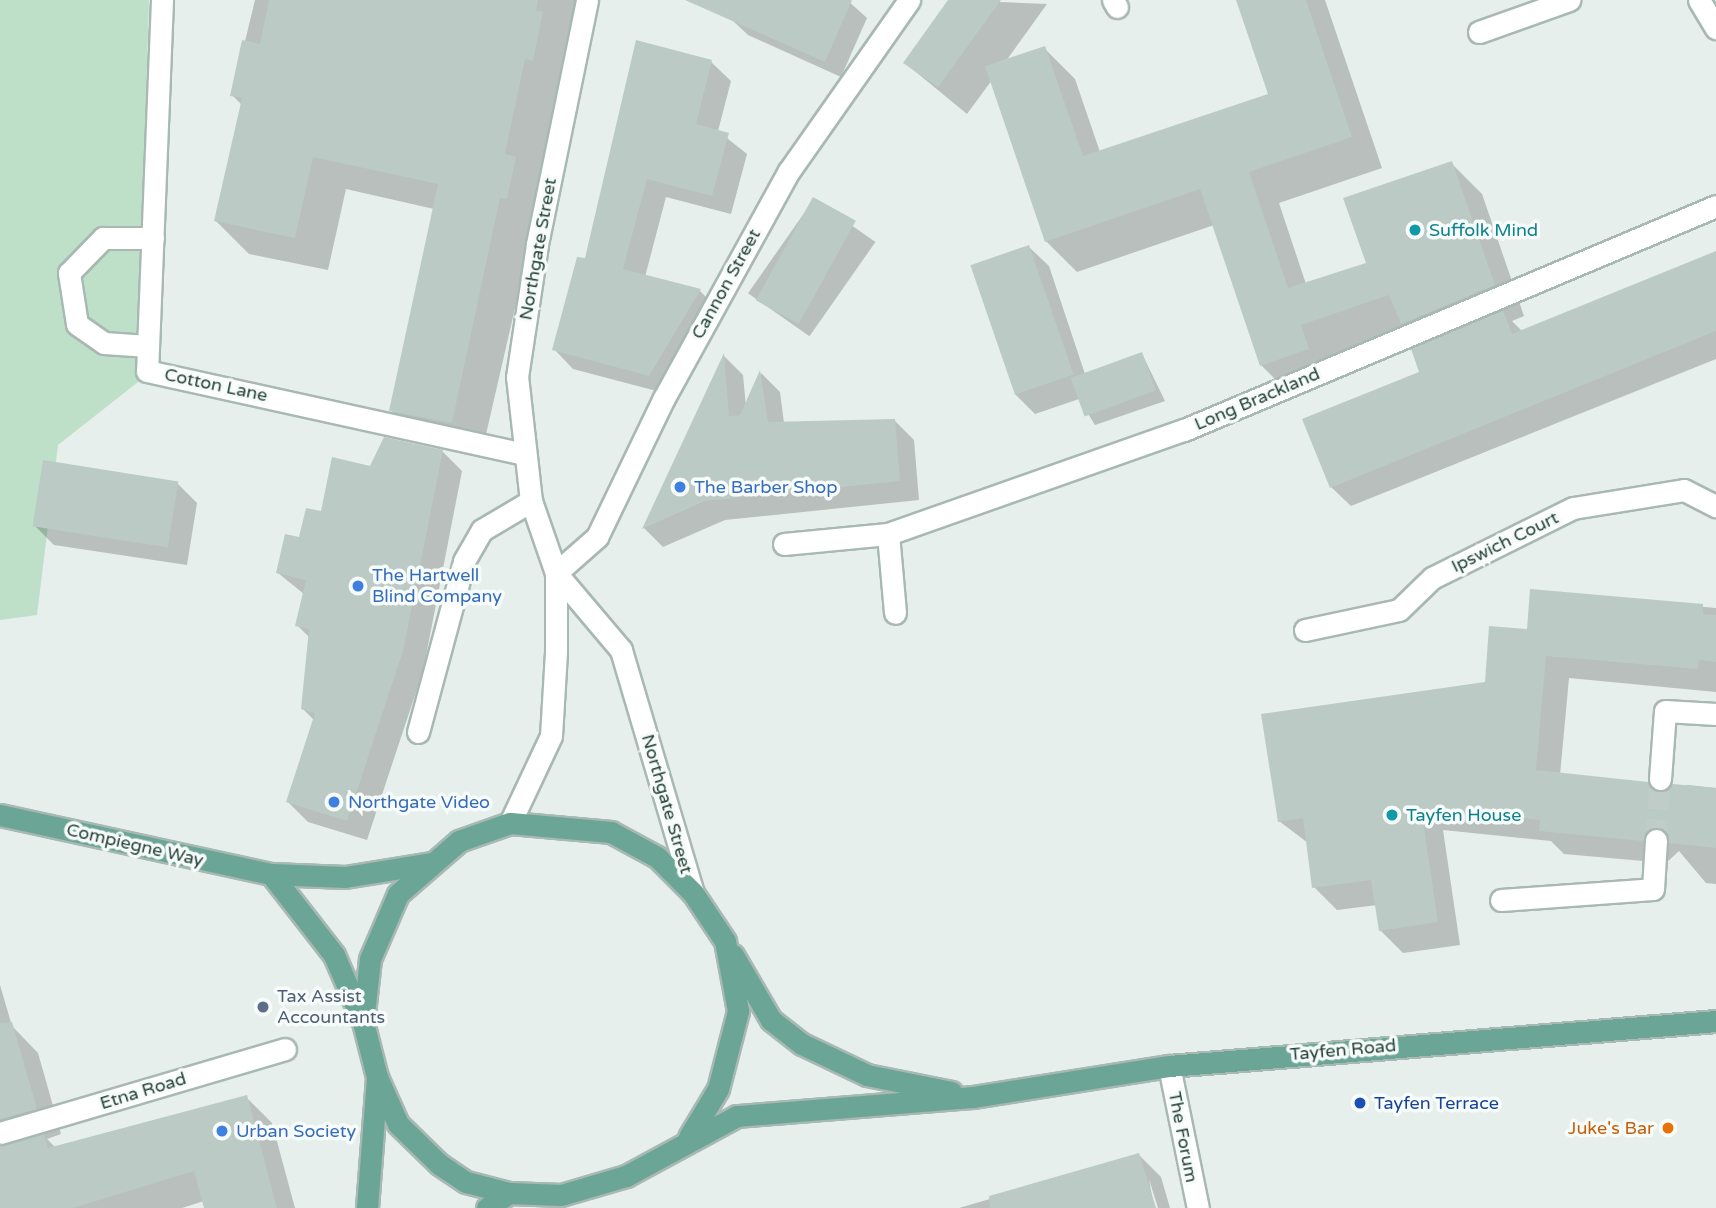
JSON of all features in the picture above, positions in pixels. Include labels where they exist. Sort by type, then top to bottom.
[{"type":"main road","name":"Compiegne Way","points":[[0,815],[271,874],[345,877],[431,863]]},
{"type":"main road","points":[[363,1021],[382,925],[398,894],[431,863],[460,841],[510,823],[611,832],[657,857],[693,893],[725,941],[771,1020],[802,1044],[867,1074],[973,1097]]},
{"type":"main road","points":[[271,874],[334,955],[363,1021],[377,1077],[367,1208]]},
{"type":"main road","points":[[689,1137],[733,1047],[738,1011],[725,941]]},
{"type":"main road","name":"Tayfen Road","points":[[377,1077],[398,1124],[439,1164],[466,1182],[509,1193],[561,1195],[626,1176],[689,1137],[737,1116],[973,1097],[1169,1066],[1716,1021]]},
{"type":"main road","points":[[486,1208],[509,1193]]},
{"type":"street","name":"Cotton Lane","points":[[162,0],[147,371],[523,454]]},
{"type":"street","name":"Northgate Street","points":[[510,823],[551,736],[556,573],[531,501],[523,454],[517,377],[537,244],[587,0]]},
{"type":"street","name":"Cannon Street","points":[[556,573],[597,537],[664,398],[789,171],[909,0]]},
{"type":"street","points":[[1479,32],[1569,0]]},
{"type":"street","points":[[1699,0],[1716,28]]},
{"type":"street","name":"Long Brackland","points":[[784,544],[888,534],[1184,430],[1716,206]]},
{"type":"street","points":[[148,346],[104,343],[77,324],[69,273],[103,238],[153,237]]},
{"type":"street","name":"Ipswich Court","points":[[1305,630],[1399,611],[1432,578],[1573,509],[1684,490],[1716,506]]},
{"type":"street","points":[[418,732],[464,561],[482,530],[531,501]]},
{"type":"street","points":[[888,534],[895,613]]},
{"type":"street","name":"Northgate Street","points":[[556,573],[621,650],[693,893]]},
{"type":"street","points":[[1660,779],[1665,711],[1716,714]]},
{"type":"street","points":[[1501,900],[1653,889],[1656,840]]},
{"type":"street","name":"Etna Road","points":[[0,1133],[285,1049]]},
{"type":"street","name":"The Forum","points":[[1169,1066],[1198,1208]]},
{"type":"green space","points":[[0,0],[149,0],[138,382],[58,445],[37,615],[0,620]]},
{"type":"building","points":[[269,0],[538,0],[536,11],[543,12],[533,61],[525,59],[505,154],[516,157],[507,199],[500,198],[452,423],[389,411],[438,184],[313,157],[295,238],[214,221],[242,98],[230,96],[242,40],[260,44]]},
{"type":"building","points":[[685,0],[852,0],[825,62]]},
{"type":"building","points":[[948,0],[1001,0],[938,87],[903,63]]},
{"type":"building","points":[[1236,0],[1306,0],[1352,137],[1249,172],[1288,288],[1366,263],[1343,198],[1452,161],[1495,285],[1401,324],[1389,295],[1301,325],[1309,349],[1260,366],[1200,189],[1045,242],[985,66],[1045,46],[1083,156],[1268,94]]},
{"type":"building","points":[[636,40],[712,60],[696,124],[729,133],[712,196],[647,179],[623,269],[701,289],[649,376],[552,350],[577,257],[585,258]]},
{"type":"building","points":[[813,197],[856,221],[799,324],[756,300]]},
{"type":"building","points":[[1029,245],[1074,375],[1015,395],[970,265]]},
{"type":"building","points":[[1716,251],[1716,331],[1330,488],[1302,419],[1419,372],[1411,349],[1503,310],[1512,334]]},
{"type":"building","points":[[1142,352],[1156,391],[1085,417],[1071,378]]},
{"type":"building","points":[[724,353],[729,416],[740,415],[760,370],[768,422],[895,419],[900,481],[705,501],[642,529]]},
{"type":"building","points":[[384,437],[443,450],[403,651],[347,821],[286,802],[315,713],[301,709],[309,629],[295,626],[306,580],[276,573],[285,534],[299,537],[306,508],[321,511],[332,457],[370,466]]},
{"type":"building","points":[[43,460],[178,481],[168,548],[33,526]]},
{"type":"building","points":[[1530,589],[1703,604],[1703,614],[1716,615],[1716,662],[1699,660],[1698,669],[1546,656],[1536,770],[1648,782],[1658,792],[1672,784],[1716,788],[1716,848],[1669,843],[1657,827],[1643,841],[1539,831],[1540,820],[1421,808],[1438,922],[1379,931],[1371,880],[1312,888],[1303,818],[1278,822],[1261,714],[1485,682],[1489,626],[1527,629]]},
{"type":"building","points":[[12,1022],[37,1109],[0,1119],[0,1023]]},
{"type":"building","points":[[247,1095],[277,1208],[204,1208],[194,1171],[73,1208],[0,1208],[0,1146],[44,1134],[48,1148]]},
{"type":"building","points":[[1139,1153],[1156,1208],[990,1208],[989,1196]]},
{"type":"tunnel","points":[[1656,840],[1660,779]]},
{"type":"place","name":"Suffolk Mind","points":[[1415,230]]},
{"type":"place","name":"The Barber Shop","points":[[680,487]]},
{"type":"place","name":"The Hartwell Blind Company","points":[[358,586]]},
{"type":"place","name":"Northgate Video","points":[[334,802]]},
{"type":"place","name":"Tayfen House","points":[[1392,815]]},
{"type":"place","name":"Tax Assist Accountants","points":[[263,1007]]},
{"type":"place","name":"Tayfen Terrace","points":[[1360,1103]]},
{"type":"place","name":"Juke's Bar","points":[[1668,1128]]},
{"type":"place","name":"Urban Society","points":[[222,1131]]}]
